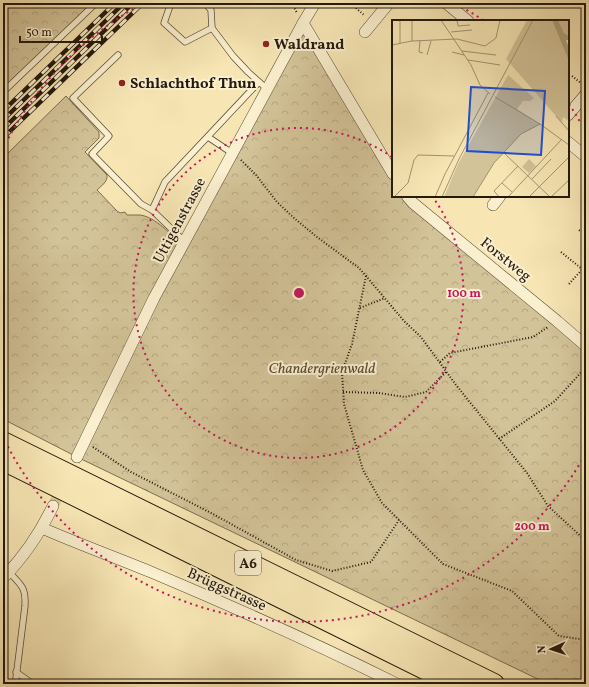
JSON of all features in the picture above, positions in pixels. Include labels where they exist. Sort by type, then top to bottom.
[{"type":"highway","name":"A6","points":[[3,442],[494,684]]},
{"type":"highway","name":"A6","points":[[3,460],[455,684]]},
{"type":"street","name":"Uttigenstrasse","points":[[77,457],[154,298],[232,153],[263,85],[315,3]]},
{"type":"street","points":[[365,32],[389,3]]},
{"type":"street","points":[[446,3],[467,20]]},
{"type":"street","points":[[302,23],[392,172]]},
{"type":"street","points":[[569,114],[586,94]]},
{"type":"street","points":[[569,143],[586,157]]},
{"type":"street","name":"Forstweg","points":[[408,197],[413,203],[586,346]]},
{"type":"street","points":[[6,575],[29,548],[42,528],[53,506]]},
{"type":"street","name":"Brüggstrasse","points":[[42,528],[249,615],[327,650],[397,684]]},
{"type":"lane","points":[[3,92],[96,3]]},
{"type":"lane","points":[[171,3],[164,23],[185,42],[212,28]]},
{"type":"lane","points":[[152,210],[165,182],[208,136],[263,85],[233,56],[212,28],[211,10],[205,3]]},
{"type":"lane","points":[[118,55],[73,98],[109,136],[92,154],[141,204],[152,210],[184,241]]},
{"type":"lane","points":[[208,136],[232,153]]},
{"type":"lane","points":[[6,575],[23,588],[26,596],[16,678]]},
{"type":"lane","points":[[16,672],[34,684]]},
{"type":"path","points":[[572,76],[586,87]]},
{"type":"path","points":[[232,153],[248,166],[277,202],[294,218],[359,268],[404,321],[422,337],[460,390],[527,473],[548,506],[586,541]]},
{"type":"path","points":[[579,230],[586,235]]},
{"type":"path","points":[[561,252],[584,274]]},
{"type":"path","points":[[569,284],[586,265]]},
{"type":"path","points":[[366,276],[352,344],[342,372],[343,392],[344,404],[363,470],[382,503],[443,564],[512,591],[559,636],[586,640]]},
{"type":"path","points":[[360,308],[386,298]]},
{"type":"path","points":[[440,362],[450,353],[533,337],[557,321]]},
{"type":"path","points":[[499,439],[555,401],[586,367]]},
{"type":"path","points":[[343,392],[379,393],[405,397],[426,392],[446,371]]},
{"type":"path","points":[[84,442],[131,472],[213,514],[296,560],[332,571],[371,562],[399,520]]},
{"type":"green space","points":[[3,3],[96,3],[3,92]]},
{"type":"green space","name":"Chandergrienwald","points":[[303,23],[392,172],[392,197],[408,197],[586,346],[586,684],[548,684],[77,457],[3,419],[3,158],[66,96],[99,132],[99,138],[85,152],[107,175],[105,182],[97,190],[120,213],[125,212],[127,215],[140,215],[152,219],[182,245]]},
{"type":"tunnel","points":[[53,506],[77,457]]},
{"type":"railway","points":[[3,111],[115,3]]},
{"type":"railway","points":[[3,120],[124,3]]},
{"type":"railway","points":[[3,129],[133,3]]},
{"type":"railway","points":[[3,138],[143,3]]},
{"type":"place","name":"Waldrand","points":[[266,44]]},
{"type":"place","name":"Schlachthof Thun","points":[[122,83]]}]
